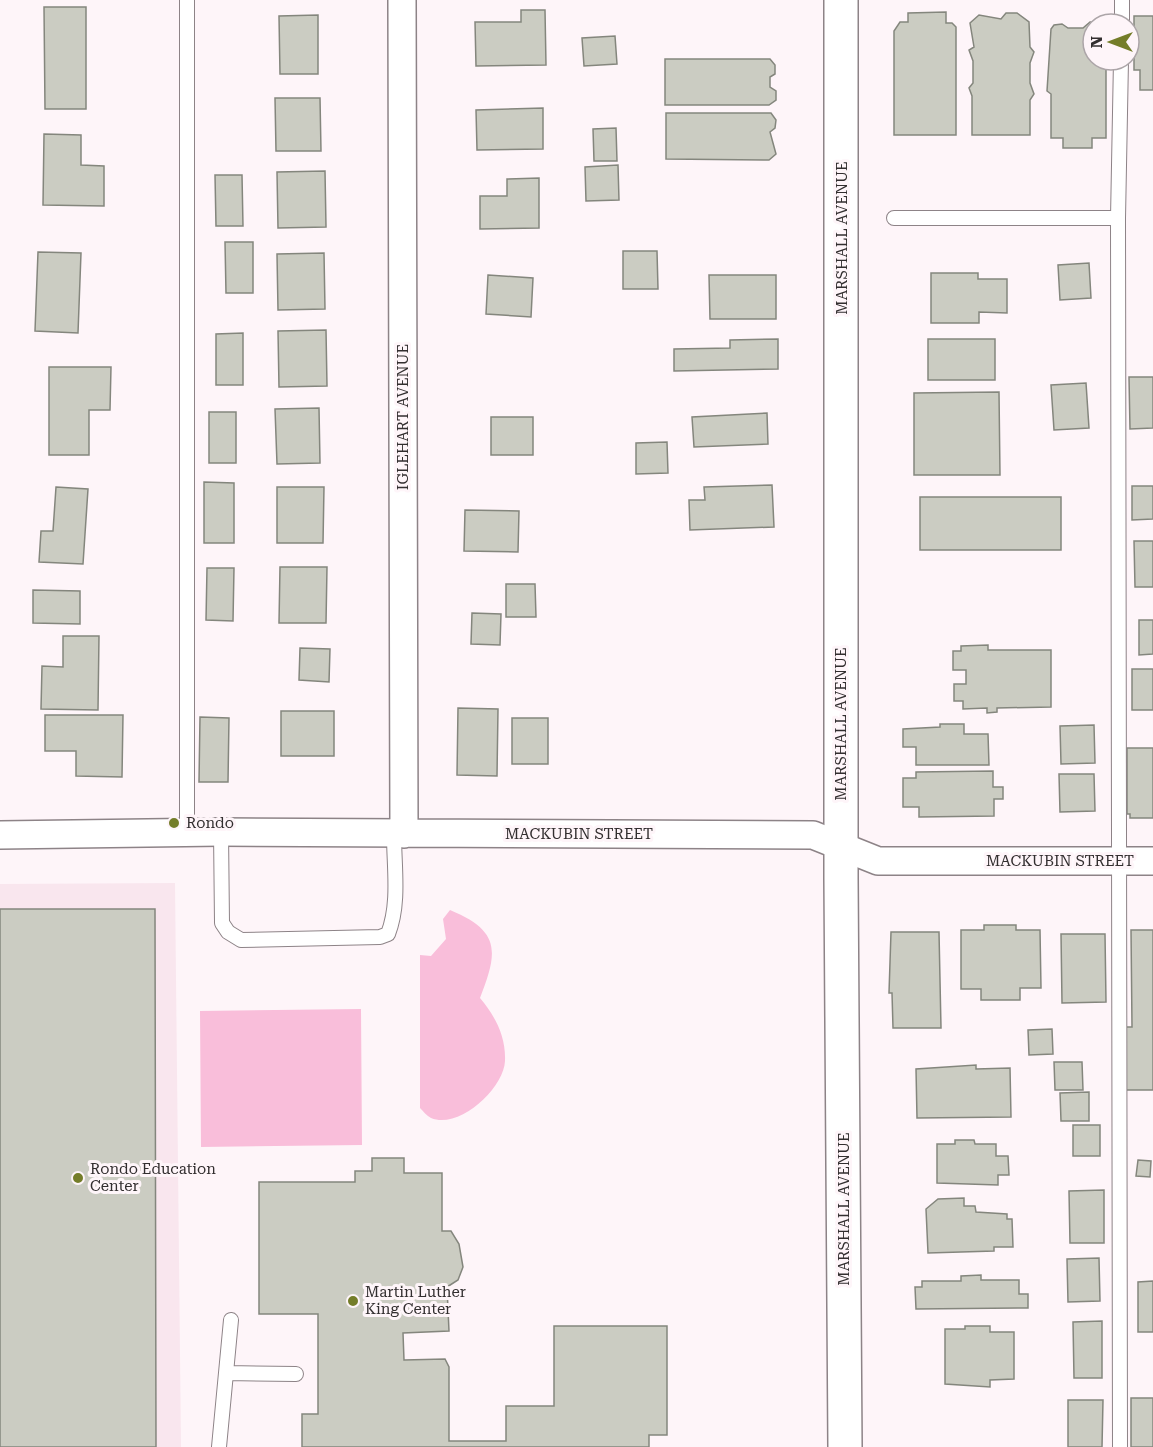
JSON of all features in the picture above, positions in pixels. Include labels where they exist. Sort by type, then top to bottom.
[{"type":"street","name":"IGLEHART AVENUE","points":[[399,835],[402,0]]},
{"type":"street","name":"MARSHALL AVENUE","points":[[841,0],[841,847],[845,1447]]},
{"type":"street","name":"MACKUBIN STREET","points":[[0,835],[221,832],[399,835],[813,835],[878,861],[1153,861]]},
{"type":"lane","points":[[187,0],[187,833]]},
{"type":"lane","points":[[1120,1447],[1117,861],[1118,218],[1121,72]]},
{"type":"lane","points":[[894,218],[1118,218]]},
{"type":"lane","points":[[221,832],[222,923],[228,932],[241,940],[380,937],[388,934],[393,920],[399,835]]},
{"type":"lane","points":[[219,1447],[231,1320]]},
{"type":"lane","points":[[226,1373],[296,1374]]},
{"type":"shaded area","name":"Rondo Education Center","points":[[175,883],[181,1447],[0,1447],[0,884]]},
{"type":"shaded area","points":[[450,910],[479,926],[487,935],[491,945],[490,968],[480,998],[498,1027],[504,1043],[505,1061],[503,1072],[489,1094],[466,1112],[454,1118],[442,1120],[431,1118],[420,1108],[420,955],[431,956],[446,939],[443,919]]},
{"type":"shaded area","points":[[361,1009],[362,1145],[201,1147],[200,1011]]},
{"type":"building","points":[[44,7],[86,7],[86,109],[45,109]]},
{"type":"building","points":[[521,10],[545,10],[546,65],[476,66],[475,22],[521,22]]},
{"type":"building","points":[[946,12],[946,23],[952,23],[956,27],[956,135],[894,135],[894,31],[900,22],[908,22],[908,13]]},
{"type":"building","points":[[1006,13],[1017,13],[1029,22],[1030,47],[1034,52],[1030,63],[1030,83],[1034,94],[1030,100],[1030,135],[972,135],[972,96],[969,88],[973,83],[973,61],[969,50],[974,47],[970,23],[979,15],[1001,19]]},
{"type":"building","points":[[318,15],[318,74],[280,74],[279,16]]},
{"type":"building","points":[[1141,16],[1153,16],[1153,90],[1140,90]]},
{"type":"building","points":[[1062,24],[1068,28],[1081,28],[1081,72],[1106,72],[1106,138],[1092,138],[1092,148],[1063,148],[1063,138],[1051,138],[1051,94],[1047,91],[1051,29],[1054,25]]},
{"type":"building","points":[[615,36],[617,64],[584,66],[582,38]]},
{"type":"building","points":[[665,59],[770,59],[775,65],[775,74],[770,77],[770,87],[776,91],[776,100],[769,105],[665,105]]},
{"type":"building","points":[[275,98],[320,98],[321,151],[276,151]]},
{"type":"building","points":[[543,108],[543,149],[477,150],[476,110]]},
{"type":"building","points":[[666,113],[771,113],[776,120],[775,128],[770,132],[776,154],[769,160],[666,159]]},
{"type":"building","points":[[616,128],[617,161],[594,161],[593,129]]},
{"type":"building","points":[[44,134],[81,135],[81,165],[104,166],[104,206],[43,205]]},
{"type":"building","points":[[618,165],[619,200],[586,201],[585,167]]},
{"type":"building","points":[[325,171],[326,227],[278,228],[277,172]]},
{"type":"building","points":[[215,175],[242,175],[243,226],[216,226]]},
{"type":"building","points":[[539,178],[539,228],[480,229],[480,196],[507,196],[507,179]]},
{"type":"building","points":[[225,242],[253,242],[253,293],[226,293]]},
{"type":"building","points":[[623,251],[657,251],[658,289],[623,289]]},
{"type":"building","points":[[38,252],[81,253],[78,333],[35,331]]},
{"type":"building","points":[[324,253],[325,309],[278,310],[277,254]]},
{"type":"building","points":[[1089,263],[1091,298],[1060,300],[1058,265]]},
{"type":"building","points":[[931,273],[978,273],[978,279],[1007,279],[1007,313],[979,312],[979,323],[931,323]]},
{"type":"building","points":[[488,275],[533,278],[531,317],[486,314]]},
{"type":"building","points":[[709,275],[776,275],[776,319],[710,319]]},
{"type":"building","points":[[326,330],[327,386],[279,387],[278,331]]},
{"type":"building","points":[[243,333],[243,385],[216,385],[216,334]]},
{"type":"building","points":[[778,339],[778,369],[674,371],[674,349],[730,348],[730,340]]},
{"type":"building","points":[[928,339],[995,339],[995,380],[928,380]]},
{"type":"building","points":[[49,367],[111,367],[110,410],[89,410],[89,455],[49,455]]},
{"type":"building","points":[[1129,377],[1153,377],[1153,428],[1130,429]]},
{"type":"building","points":[[1086,383],[1089,428],[1054,430],[1051,385]]},
{"type":"building","points":[[999,392],[1000,475],[914,475],[914,393]]},
{"type":"building","points":[[319,408],[320,463],[277,464],[275,409]]},
{"type":"building","points":[[209,412],[236,412],[236,463],[209,463]]},
{"type":"building","points":[[767,413],[768,444],[694,447],[692,417]]},
{"type":"building","points":[[491,417],[533,417],[533,455],[491,455]]},
{"type":"building","points":[[667,442],[668,473],[636,474],[636,443]]},
{"type":"building","points":[[204,482],[234,483],[234,543],[204,543]]},
{"type":"building","points":[[772,485],[774,527],[690,530],[689,500],[705,500],[704,487]]},
{"type":"building","points":[[1132,486],[1153,486],[1153,519],[1132,520]]},
{"type":"building","points":[[56,487],[88,489],[83,564],[39,562],[41,531],[53,531]]},
{"type":"building","points":[[277,487],[324,487],[323,543],[277,543]]},
{"type":"building","points":[[920,497],[1061,497],[1061,550],[920,550]]},
{"type":"building","points":[[465,510],[519,511],[518,552],[464,551]]},
{"type":"building","points":[[1134,541],[1153,541],[1153,587],[1135,587]]},
{"type":"building","points":[[280,567],[327,567],[326,623],[279,623]]},
{"type":"building","points":[[207,568],[234,568],[233,621],[206,620]]},
{"type":"building","points":[[506,584],[535,584],[536,617],[506,617]]},
{"type":"building","points":[[33,590],[80,591],[80,624],[33,623]]},
{"type":"building","points":[[472,613],[501,614],[500,645],[471,644]]},
{"type":"building","points":[[1139,620],[1153,620],[1153,654],[1139,655]]},
{"type":"building","points":[[63,636],[99,636],[98,710],[41,709],[42,666],[63,667]]},
{"type":"building","points":[[988,645],[988,650],[1051,650],[1051,707],[997,708],[997,712],[987,713],[987,708],[963,709],[963,701],[954,701],[954,684],[966,684],[966,670],[953,670],[953,651],[961,651],[961,646]]},
{"type":"building","points":[[300,648],[330,649],[329,682],[299,680]]},
{"type":"building","points":[[1132,669],[1153,669],[1153,710],[1132,710]]},
{"type":"building","points":[[458,708],[498,709],[497,776],[457,775]]},
{"type":"building","points":[[281,711],[334,711],[334,756],[281,756]]},
{"type":"building","points":[[45,715],[123,715],[122,777],[76,776],[76,751],[45,751]]},
{"type":"building","points":[[200,717],[229,718],[228,782],[199,782]]},
{"type":"building","points":[[512,718],[548,718],[548,764],[512,764]]},
{"type":"building","points":[[940,724],[964,724],[964,734],[988,734],[989,765],[916,765],[916,747],[903,747],[903,729],[940,727]]},
{"type":"building","points":[[1094,725],[1095,763],[1061,764],[1060,726]]},
{"type":"building","points":[[1127,748],[1153,748],[1153,818],[1130,818],[1130,814],[1127,814]]},
{"type":"building","points":[[993,771],[993,787],[1003,787],[1003,799],[994,799],[994,816],[919,817],[919,807],[903,807],[903,778],[916,778],[916,772]]},
{"type":"building","points":[[1059,774],[1094,774],[1095,811],[1060,812]]},
{"type":"building","name":"Rondo Education Center","points":[[0,909],[155,909],[156,1447],[0,1447]]},
{"type":"building","points":[[984,925],[1016,925],[1016,930],[1040,930],[1041,988],[1020,988],[1020,1000],[981,1000],[981,989],[961,989],[961,930],[984,930]]},
{"type":"building","points":[[1131,930],[1153,930],[1153,1090],[1126,1090],[1125,1027],[1132,1027]]},
{"type":"building","points":[[891,932],[939,932],[941,1028],[893,1028],[892,993],[889,993]]},
{"type":"building","points":[[1061,934],[1105,934],[1106,1002],[1062,1003]]},
{"type":"building","points":[[1052,1029],[1053,1054],[1029,1055],[1028,1030]]},
{"type":"building","points":[[1054,1062],[1082,1062],[1083,1090],[1055,1090]]},
{"type":"building","points":[[976,1065],[976,1069],[1010,1068],[1011,1117],[917,1118],[916,1069]]},
{"type":"building","points":[[1089,1092],[1089,1121],[1061,1121],[1060,1093]]},
{"type":"building","points":[[1073,1125],[1100,1125],[1100,1156],[1073,1156]]},
{"type":"building","points":[[955,1140],[974,1140],[975,1144],[996,1144],[996,1156],[1008,1156],[1009,1175],[998,1175],[998,1185],[937,1183],[937,1144],[955,1144]]},
{"type":"building","name":"Martin Luther King Center","points":[[372,1158],[404,1158],[404,1173],[442,1173],[442,1231],[451,1231],[459,1244],[463,1267],[458,1280],[447,1287],[449,1331],[403,1333],[404,1360],[445,1359],[449,1367],[449,1441],[506,1441],[506,1406],[554,1406],[554,1326],[667,1326],[667,1435],[649,1435],[649,1447],[302,1447],[302,1414],[318,1414],[318,1314],[259,1314],[259,1182],[355,1182],[355,1171],[372,1171]]},
{"type":"building","points":[[1138,1160],[1151,1161],[1150,1177],[1136,1176]]},
{"type":"building","points":[[1104,1190],[1104,1243],[1070,1243],[1069,1191]]},
{"type":"building","points":[[964,1198],[964,1206],[975,1206],[976,1212],[1007,1214],[1007,1219],[1012,1219],[1013,1247],[994,1247],[994,1251],[928,1253],[926,1209],[938,1199]]},
{"type":"building","points":[[1099,1258],[1100,1301],[1068,1302],[1067,1259]]},
{"type":"building","points":[[981,1275],[981,1280],[1019,1280],[1019,1294],[1028,1294],[1028,1308],[916,1309],[915,1287],[922,1287],[922,1281],[961,1281],[961,1276]]},
{"type":"building","points":[[1153,1281],[1153,1332],[1138,1332],[1138,1282]]},
{"type":"building","points":[[1102,1321],[1102,1378],[1074,1378],[1073,1322]]},
{"type":"building","points":[[965,1326],[990,1326],[990,1332],[1014,1332],[1014,1379],[990,1380],[990,1387],[945,1384],[945,1329],[965,1329]]},
{"type":"building","points":[[1131,1398],[1153,1398],[1153,1447],[1131,1447]]},
{"type":"building","points":[[1068,1400],[1103,1400],[1102,1447],[1068,1447]]},
{"type":"place","name":"Rondo","points":[[174,823]]},
{"type":"place","name":"Rondo Education Center","points":[[78,1178]]},
{"type":"place","name":"Martin Luther King Center","points":[[353,1301]]}]
